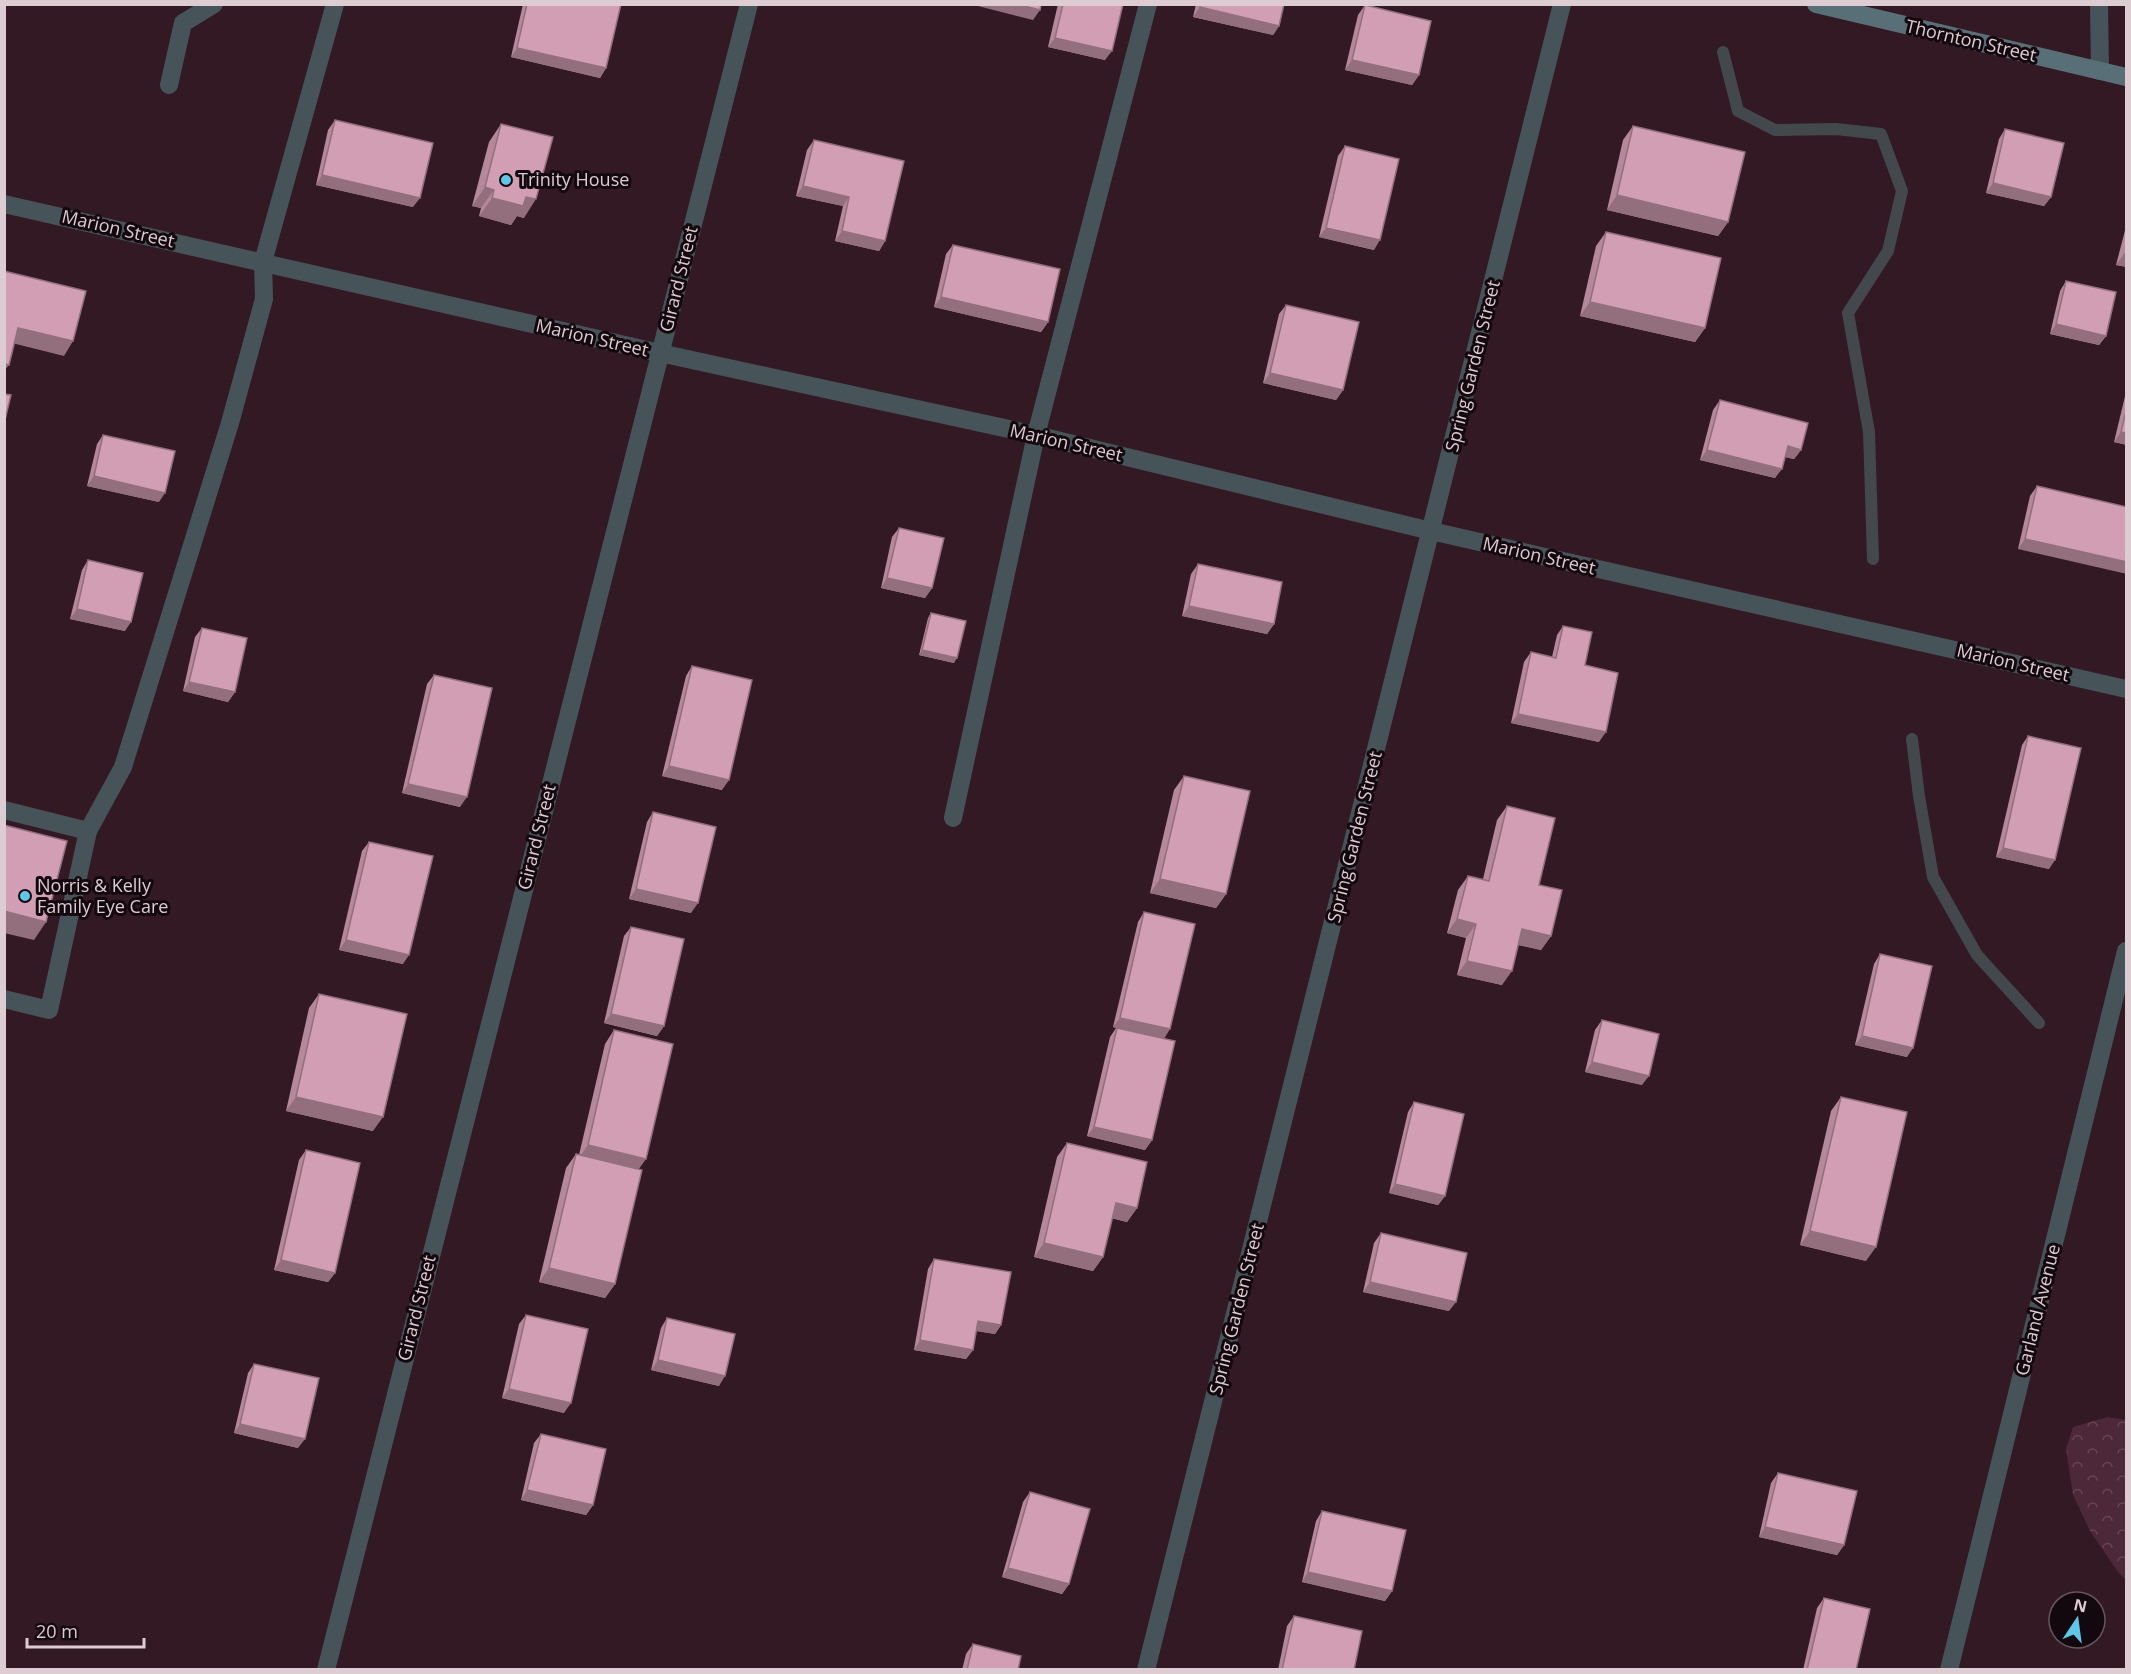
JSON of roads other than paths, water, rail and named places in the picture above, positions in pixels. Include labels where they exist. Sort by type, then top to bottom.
[{"type":"street","points":[[169,85],[183,23],[214,4]]},
{"type":"street","points":[[4,999],[49,1010],[87,831],[123,767],[230,423],[264,299],[264,262],[335,4]]},
{"type":"street","name":"Girard Street","points":[[326,1670],[749,4]]},
{"type":"street","points":[[952,818],[1036,435],[1148,4]]},
{"type":"street","name":"Spring Garden Street","points":[[1146,1670],[1562,4]]},
{"type":"street","name":"Thornton Street","points":[[1816,4],[2127,77]]},
{"type":"street","points":[[2099,4],[2100,71]]},
{"type":"street","name":"Marion Street","points":[[4,204],[660,353],[1036,435],[1431,531],[2127,689]]},
{"type":"street","points":[[4,810],[87,831]]},
{"type":"street","name":"Garland Avenue","points":[[1949,1670],[2127,951]]},
{"type":"waterway","points":[[1723,52],[1738,111],[1775,130],[1836,129],[1881,134],[1902,191],[1888,251],[1848,313],[1869,432],[1873,559]]},
{"type":"waterway","points":[[1912,739],[1933,877],[1977,955],[2039,1023]]},
{"type":"place","name":"Trinity House","points":[[506,180]]},
{"type":"place","name":"Norris & Kelly Family Eye Care","points":[[25,896]]}]
